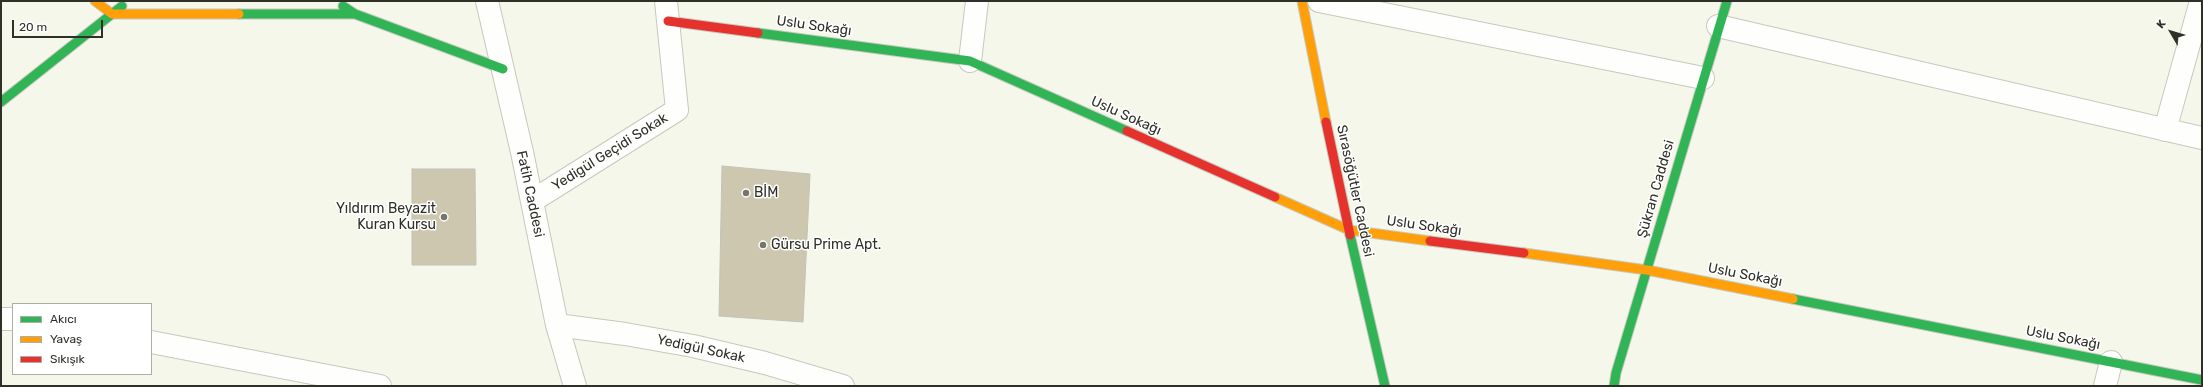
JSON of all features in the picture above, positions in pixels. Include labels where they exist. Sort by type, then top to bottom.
[{"type":"street","points":[[96,1],[112,14],[355,14]]},
{"type":"street","points":[[1,102],[129,1]]},
{"type":"street","points":[[335,1],[355,14],[503,69]]},
{"type":"street","name":"Fatih Caddesi","points":[[487,1],[532,201],[557,325],[575,386]]},
{"type":"street","points":[[970,61],[977,1]]},
{"type":"street","name":"Sırasöğütler Caddesi","points":[[1302,1],[1349,230],[1385,386]]},
{"type":"street","points":[[1319,1],[1703,78]]},
{"type":"street","name":"Şükran Caddesi","points":[[1614,386],[1726,1]]},
{"type":"street","points":[[2165,130],[2201,1]]},
{"type":"street","name":"Uslu Sokağı","points":[[667,11],[970,61],[1349,230],[1647,270],[2202,380]]},
{"type":"street","name":"Yedigül Geçidi Sokak","points":[[532,201],[677,110],[667,11]]},
{"type":"street","points":[[1718,26],[2202,138]]},
{"type":"street","points":[[1,319],[12,319]]},
{"type":"street","name":"Yedigül Sokak","points":[[557,325],[625,334],[693,346],[765,363],[843,386]]},
{"type":"street","points":[[152,342],[380,386]]},
{"type":"street","points":[[2105,386],[2111,362]]},
{"type":"building","name":"Gürsu Prime Apt.","points":[[722,166],[810,174],[803,322],[719,316]]},
{"type":"building","name":"Yıldırım Beyazit Kuran Kursu","points":[[412,169],[475,169],[476,265],[412,265]]},
{"type":"traffic: fast","points":[[1614,386],[1616,373],[1727,1]]},
{"type":"traffic: fast","points":[[1,102],[122,6]]},
{"type":"traffic: fast","points":[[343,6],[355,14],[503,69]]},
{"type":"traffic: fast","points":[[239,14],[355,14]]},
{"type":"traffic: fast","points":[[758,33],[970,61],[1127,131]]},
{"type":"traffic: fast","points":[[1350,235],[1385,386]]},
{"type":"traffic: fast","points":[[1793,299],[2202,380]]},
{"type":"traffic: slow","points":[[95,1],[112,14],[239,14]]},
{"type":"traffic: slow","points":[[1302,1],[1326,122]]},
{"type":"traffic: slow","points":[[1275,197],[1349,230],[1430,241]]},
{"type":"traffic: slow","points":[[1524,253],[1647,270],[1793,299]]},
{"type":"traffic: jam","points":[[668,21],[758,33]]},
{"type":"traffic: jam","points":[[1326,122],[1350,235]]},
{"type":"traffic: jam","points":[[1127,131],[1275,197]]},
{"type":"traffic: jam","points":[[1430,241],[1524,253]]},
{"type":"place","name":"BİM","points":[[746,193]]},
{"type":"place","name":"Yıldırım Beyazit Kuran Kursu","points":[[444,217]]},
{"type":"place","name":"Gürsu Prime Apt.","points":[[763,245]]}]
